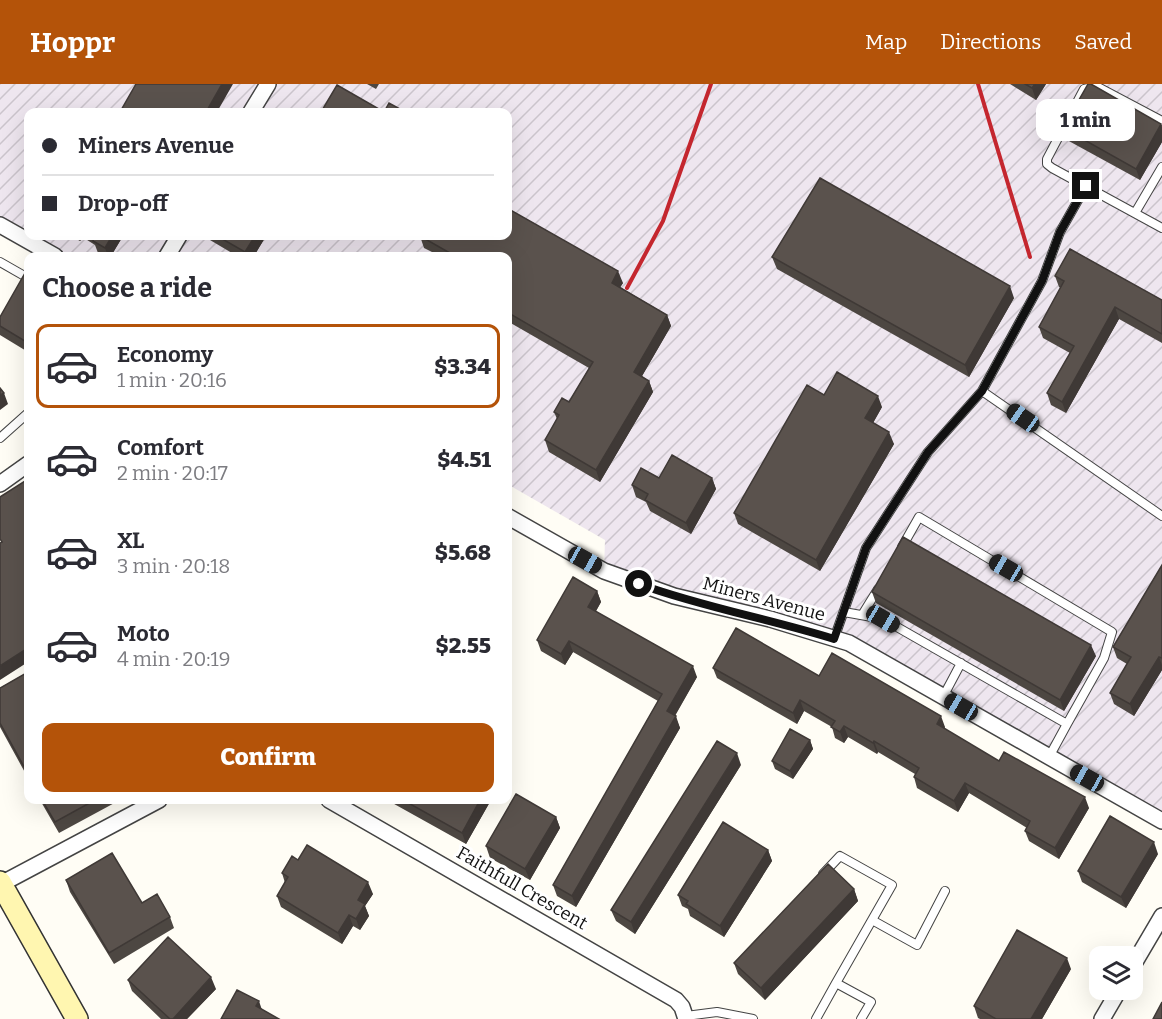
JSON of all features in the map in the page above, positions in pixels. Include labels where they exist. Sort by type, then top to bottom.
[{"type":"street","points":[[253,108],[268,84]]},
{"type":"street","points":[[0,225],[24,239]]},
{"type":"street","points":[[27,240],[48,252]]},
{"type":"street","points":[[0,484],[24,467]]},
{"type":"street","name":"Miners Avenue","points":[[512,519],[604,571],[674,596],[770,619],[849,643],[1162,821]]},
{"type":"street","points":[[77,1019],[1,883],[151,804]]},
{"type":"street","name":"Faithfull Crescent","points":[[336,804],[676,999],[686,1018]]},
{"type":"street","points":[[1143,948],[1162,916]]},
{"type":"street","points":[[1102,1019],[1113,1000]]},
{"type":"lane","points":[[1162,122],[1096,86],[1084,89],[1047,159],[1047,164],[1162,228]]},
{"type":"lane","points":[[1135,213],[1162,167]]},
{"type":"lane","points":[[834,639],[866,548],[928,452],[982,391],[1042,281],[1060,232],[1086,186]]},
{"type":"lane","points":[[0,262],[24,276]]},
{"type":"lane","points":[[982,391],[1162,516]]},
{"type":"lane","points":[[0,438],[24,417]]},
{"type":"lane","points":[[897,556],[919,517],[1112,632],[1104,658],[1049,757]]},
{"type":"lane","points":[[862,615],[879,585]]},
{"type":"lane","points":[[844,612],[883,619],[1067,724]]},
{"type":"lane","points":[[943,697],[961,663]]},
{"type":"lane","points":[[816,1019],[892,885],[840,856],[817,881]]},
{"type":"lane","points":[[872,920],[917,945],[945,891]]},
{"type":"lane","points":[[836,983],[871,1002],[861,1019]]},
{"type":"lane","points":[[686,1018],[717,1012],[753,1019]]},
{"type":"shaded area","points":[[0,84],[1162,84],[1162,821],[849,643],[604,571],[605,540],[512,487],[512,252],[48,252],[27,240],[512,240],[512,108],[24,108],[24,239],[0,225]]},
{"type":"building","points":[[136,84],[222,84],[208,108],[122,108]]},
{"type":"building","points":[[1088,84],[1161,124],[1136,169],[1063,128]]},
{"type":"building","points":[[337,85],[377,108],[323,108]]},
{"type":"building","points":[[389,103],[398,108],[386,108]]},
{"type":"building","points":[[820,178],[1010,286],[965,365],[772,257]]},
{"type":"building","points":[[512,211],[618,271],[612,283],[667,315],[634,372],[649,381],[596,470],[545,440],[559,415],[554,412],[562,398],[569,402],[593,362],[512,315],[512,252],[448,252],[427,240],[512,240]]},
{"type":"building","points":[[93,240],[110,240],[105,248]]},
{"type":"building","points":[[224,240],[252,240],[245,252]]},
{"type":"building","points":[[1070,249],[1162,300],[1162,334],[1115,307],[1062,402],[1047,393],[1074,346],[1039,327],[1064,281],[1055,276]]},
{"type":"building","points":[[24,275],[24,341],[0,326],[0,317]]},
{"type":"building","points":[[837,372],[878,396],[865,418],[889,432],[816,560],[734,513],[807,385],[824,395]]},
{"type":"building","points":[[672,455],[712,478],[686,523],[645,500],[648,494],[632,485],[641,468],[659,478]]},
{"type":"building","points":[[24,482],[24,651],[0,666],[0,543],[2,542],[0,539],[0,497]]},
{"type":"building","points":[[903,537],[1091,645],[1060,700],[872,592]]},
{"type":"building","points":[[1162,565],[1162,658],[1159,657],[1130,704],[1110,693],[1131,657],[1113,647]]},
{"type":"building","points":[[573,577],[597,591],[588,607],[693,666],[667,711],[676,716],[572,896],[553,885],[662,694],[569,641],[561,654],[537,640]]},
{"type":"building","points":[[736,628],[819,676],[832,653],[941,716],[937,724],[999,761],[1004,752],[1085,797],[1055,848],[1025,831],[1030,821],[965,783],[954,801],[914,777],[919,768],[844,726],[840,732],[831,727],[835,721],[800,700],[793,713],[713,668]]},
{"type":"building","points":[[24,674],[24,767],[0,723],[0,688]]},
{"type":"building","points":[[790,729],[810,740],[790,771],[772,761]]},
{"type":"building","points":[[717,741],[737,753],[631,922],[611,910]]},
{"type":"building","points":[[516,794],[556,817],[525,869],[486,846]]},
{"type":"building","points":[[44,804],[88,804],[55,822]]},
{"type":"building","points":[[410,804],[478,804],[462,833]]},
{"type":"building","points":[[1110,816],[1154,842],[1121,897],[1078,871]]},
{"type":"building","points":[[723,822],[768,850],[720,926],[686,904],[688,901],[678,895]]},
{"type":"building","points":[[307,845],[368,882],[358,900],[365,904],[356,919],[349,915],[338,933],[277,896],[288,877],[282,873],[292,856],[298,860]]},
{"type":"building","points":[[112,853],[142,903],[157,894],[170,917],[109,953],[66,880]]},
{"type":"building","points":[[828,864],[854,889],[761,988],[734,963]]},
{"type":"building","points":[[1017,930],[1067,958],[1031,1019],[996,1019],[974,1006]]},
{"type":"building","points":[[168,937],[211,977],[173,1019],[170,1019],[128,980]]},
{"type":"building","points":[[237,990],[259,1001],[256,1006],[279,1019],[221,1019]]},
{"type":"building","points":[[1162,1002],[1162,1019],[1153,1019]]},
{"type":"railway","points":[[627,288],[663,221],[711,84]]},
{"type":"railway","points":[[978,84],[1030,257]]},
{"type":"route","points":[[639,584],[674,596],[770,619],[834,639],[866,548],[928,452],[982,391],[1042,281],[1060,232],[1086,186]]}]
